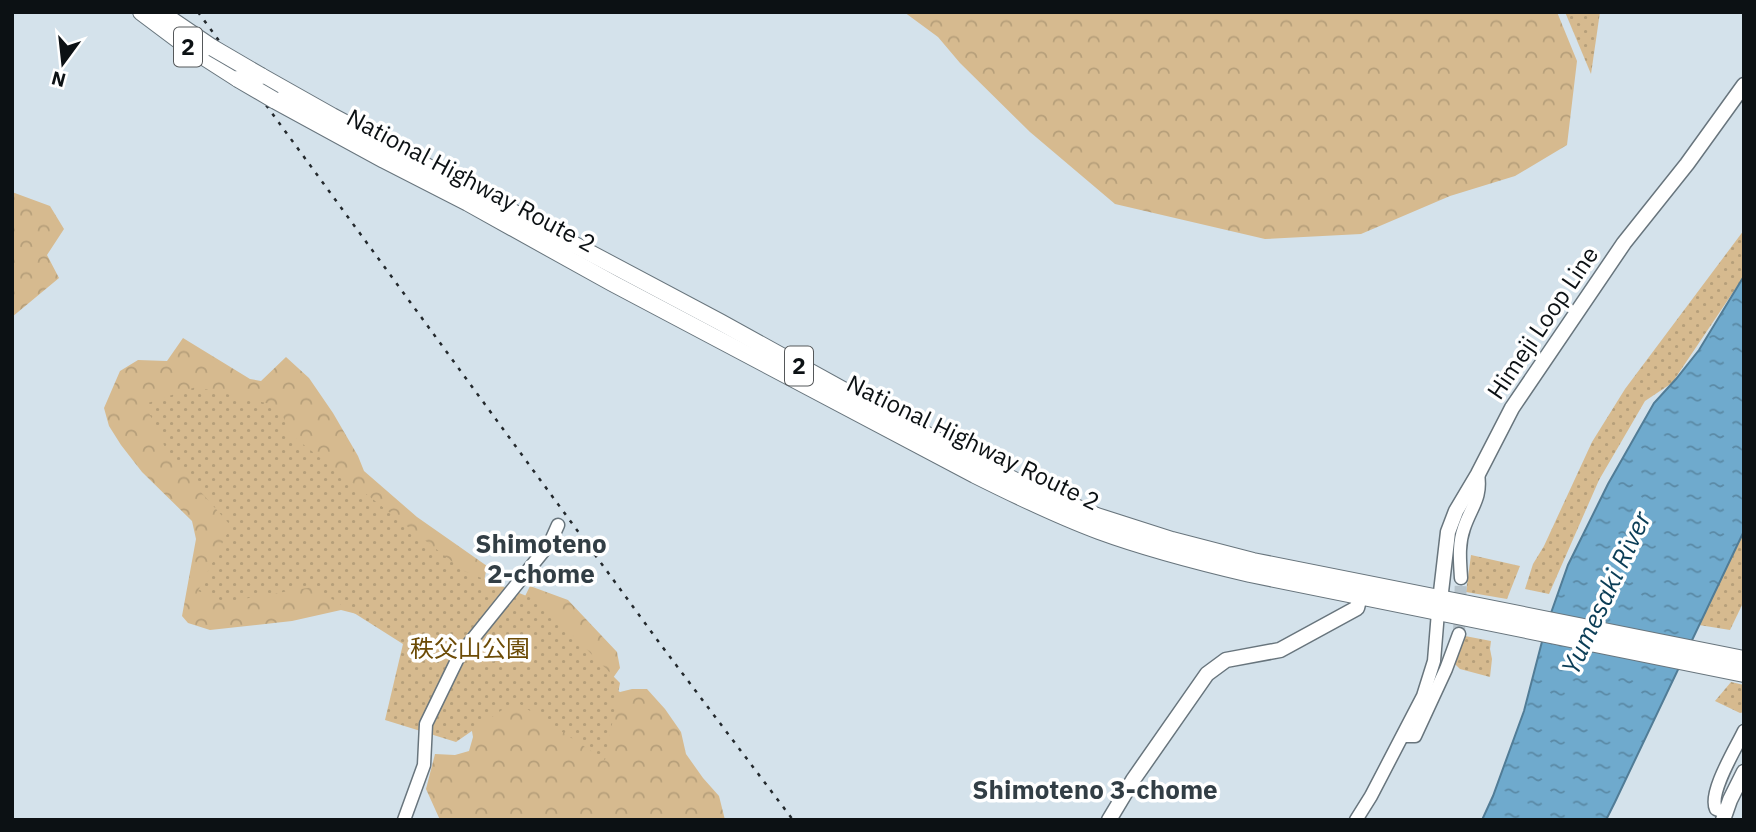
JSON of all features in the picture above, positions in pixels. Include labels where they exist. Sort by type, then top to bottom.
[{"type":"highway","name":"National Highway Route 2","points":[[141,12],[185,45],[274,100],[611,283],[1024,499],[1096,530],[1176,556],[1360,596],[1440,605]]},
{"type":"highway","name":"National Highway Route 2","points":[[160,12],[213,48],[332,116],[978,462],[1058,500],[1123,525],[1205,549],[1440,605],[1731,662],[1744,674]]},
{"type":"main road","name":"Himeji Loop Line","points":[[1440,605],[1448,532],[1456,511],[1512,408],[1623,243],[1687,164],[1744,85]]},
{"type":"main road","points":[[1109,820],[1133,780],[1207,674],[1226,660],[1280,650],[1357,608],[1360,596]]},
{"type":"main road","points":[[1725,816],[1744,772]]},
{"type":"street","points":[[1461,578],[1459,553],[1463,529],[1480,486],[1478,474]]},
{"type":"street","points":[[404,820],[424,765],[426,724],[459,656],[550,543],[558,524]]},
{"type":"street","points":[[1356,820],[1423,696],[1434,661],[1440,605]]},
{"type":"street","points":[[1403,736],[1415,736],[1460,634]]},
{"type":"street","points":[[1725,816],[1716,809],[1714,799],[1723,772],[1744,732]]},
{"type":"green space","points":[[904,12],[1557,12],[1577,61],[1567,145],[1515,176],[1450,196],[1361,234],[1265,239],[1115,204],[1030,132],[960,63],[938,37]]},
{"type":"green space","points":[[1565,12],[1600,12],[1591,74]]},
{"type":"green space","points":[[12,192],[50,206],[64,229],[47,255],[59,278],[12,317]]},
{"type":"green space","points":[[1744,230],[1744,276],[1672,383],[1645,401],[1599,480],[1549,594],[1525,589],[1533,564],[1592,442],[1625,389]]},
{"type":"green space","name":"秩父山公園","points":[[183,338],[250,379],[261,381],[286,357],[309,378],[333,413],[364,471],[417,517],[487,566],[483,587],[412,628],[341,610],[292,621],[210,630],[188,623],[182,616],[196,539],[192,521],[142,472],[109,426],[104,408],[120,371],[138,360],[167,361]]},
{"type":"green space","name":"秩父山公園","points":[[196,387],[279,406],[290,434],[464,571],[539,601],[620,683],[605,760],[515,701],[456,742],[385,720],[403,644],[313,587],[225,602],[198,591],[231,526],[169,456],[145,404]]},
{"type":"green space","points":[[1744,532],[1744,601],[1730,630],[1699,625]]},
{"type":"green space","points":[[1471,555],[1520,566],[1507,599],[1466,592]]},
{"type":"green space","points":[[530,586],[568,600],[617,652],[620,668],[608,685],[620,692],[647,689],[665,709],[681,732],[686,754],[719,796],[725,820],[440,820],[426,789],[435,754],[455,755],[469,751],[473,737],[467,703],[496,656]]},
{"type":"green space","points":[[1465,636],[1491,641],[1490,677],[1460,669],[1455,664]]},
{"type":"green space","points":[[1731,682],[1744,685],[1744,712],[1740,713],[1715,701]]},
{"type":"water","name":"Yumesaki River","points":[[1744,276],[1744,531],[1615,802],[1606,820],[1482,820],[1524,711],[1545,630],[1568,565],[1608,484],[1654,403],[1699,350]]},
{"type":"tunnel","points":[[1459,634],[1461,578]]},
{"type":"railway","points":[[198,12],[661,645],[793,820]]},
{"type":"district","name":"Shimoteno 2-chome","points":[[541,559]]},
{"type":"district","name":"Shimoteno 3-chome","points":[[1095,790]]}]
